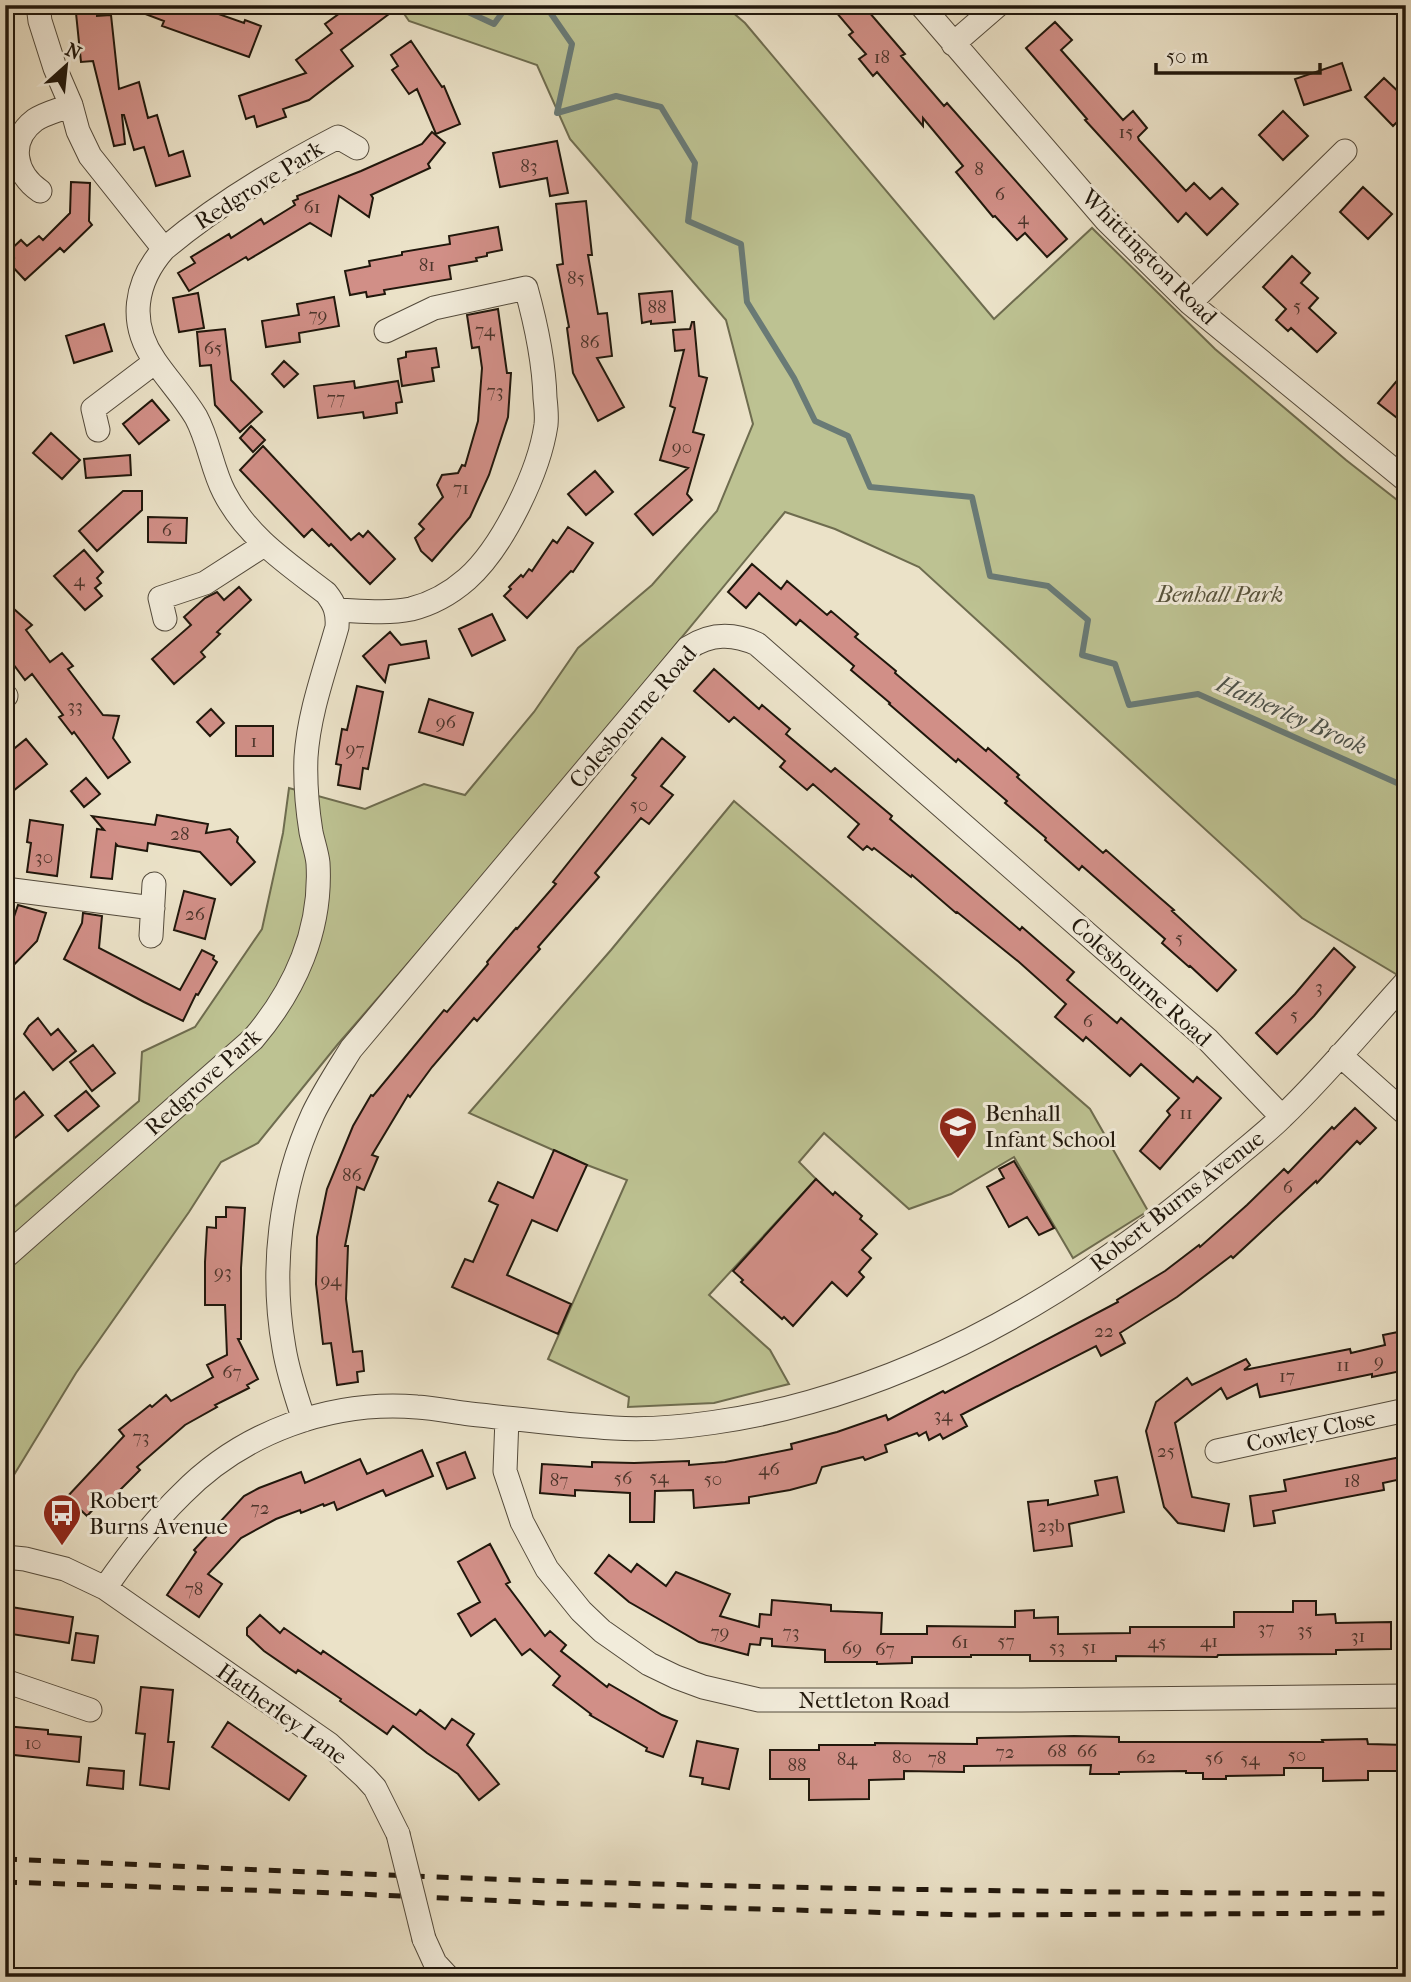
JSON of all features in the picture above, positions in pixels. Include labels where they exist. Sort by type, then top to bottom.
[{"type":"street","points":[[38,5],[40,21],[55,68],[90,156],[164,249]]},
{"type":"street","name":"Whittington Road","points":[[920,5],[1106,220],[1189,303],[1406,480]]},
{"type":"street","points":[[953,44],[998,5]]},
{"type":"street","points":[[40,191],[31,185],[19,166],[19,142],[31,122],[71,105]]},
{"type":"street","name":"Redgrove Park","points":[[5,1257],[253,1039],[292,984],[310,938],[315,913],[318,861],[308,810],[306,758],[315,699],[337,627],[337,610],[326,593],[264,545],[234,510],[222,490],[205,435],[155,362],[142,336],[138,307],[140,292],[152,263],[164,249],[222,205],[298,158],[338,137],[357,148]]},
{"type":"street","points":[[1189,303],[1345,152]]},
{"type":"street","points":[[337,610],[397,611],[440,597],[461,584],[479,567],[520,502],[546,423],[541,358],[524,278],[435,307],[386,331]]},
{"type":"street","points":[[98,430],[93,410],[155,362]]},
{"type":"street","points":[[165,619],[160,598],[205,583],[264,545]]},
{"type":"street","name":"Colesbourne Road","points":[[304,1420],[289,1375],[284,1348],[278,1295],[278,1257],[289,1184],[313,1113],[351,1049],[688,648],[707,638],[731,636],[745,638],[757,644],[1208,1040],[1282,1117]]},
{"type":"street","points":[[150,936],[154,884]]},
{"type":"street","points":[[5,889],[153,908]]},
{"type":"street","name":"Robert Burns Avenue","points":[[105,1588],[152,1527],[202,1475],[225,1458],[276,1430],[332,1412],[390,1406],[419,1407],[618,1429],[698,1423],[738,1418],[807,1403],[883,1378],[929,1359],[1022,1312],[1068,1285],[1155,1224],[1282,1117],[1406,982]]},
{"type":"street","points":[[1340,1055],[1406,1114]]},
{"type":"street","name":"Cowley Close","points":[[1217,1451],[1406,1410]]},
{"type":"street","name":"Nettleton Road","points":[[507,1418],[505,1471],[522,1522],[547,1569],[581,1611],[610,1637],[649,1664],[703,1687],[759,1700],[1406,1696]]},
{"type":"street","name":"Hatherley Lane","points":[[5,1557],[65,1569],[105,1588],[329,1744],[365,1777],[375,1788],[398,1834],[424,1939],[435,1963],[448,1977]]},
{"type":"street","points":[[5,1681],[90,1710]]},
{"type":"green space","name":"Benhall Park","points":[[398,5],[724,5],[745,23],[994,319],[1092,228],[1215,349],[1406,507],[1406,980],[1302,918],[919,567],[835,529],[785,512],[513,842],[338,1044],[258,1143],[221,1162],[76,1373],[9,1483],[5,1542],[5,1215],[139,1101],[142,1052],[195,1027],[262,929],[283,833],[289,788],[365,809],[424,784],[465,795],[534,712],[578,648],[652,585],[717,511],[753,424],[726,320],[570,139],[537,65],[409,21]]},
{"type":"green space","points":[[734,801],[1090,1109],[1148,1211],[1073,1258],[1014,1157],[951,1194],[909,1209],[824,1133],[799,1162],[816,1179],[709,1295],[770,1350],[789,1384],[714,1403],[628,1407],[629,1397],[548,1359],[627,1180],[469,1113],[611,950]]},
{"type":"building","points":[[127,5],[209,5],[207,10],[261,26],[249,57],[162,26],[164,21]]},
{"type":"building","points":[[351,5],[401,5],[341,50],[353,66],[309,100],[283,109],[286,117],[257,127],[254,116],[246,119],[239,96],[306,73],[296,60],[332,33],[325,24]]},
{"type":"building","points":[[830,5],[863,5],[905,54],[901,56],[944,106],[947,103],[1067,239],[1047,257],[1025,233],[1017,240],[995,216],[993,217],[956,172],[963,166],[923,118],[923,126],[877,72],[873,76],[859,59],[866,54],[849,35],[853,32]]},
{"type":"building","points":[[97,10],[97,16],[111,15],[119,89],[139,82],[148,118],[157,115],[169,156],[183,151],[190,176],[156,186],[144,147],[134,150],[124,115],[125,144],[114,146],[93,61],[81,62],[76,13]]},
{"type":"building","points":[[1055,22],[1072,40],[1061,50],[1123,120],[1133,111],[1147,128],[1138,137],[1139,140],[1186,191],[1194,183],[1210,199],[1222,188],[1238,204],[1207,235],[1186,213],[1178,222],[1085,120],[1087,119],[1026,48]]},
{"type":"building","points":[[411,41],[442,87],[444,86],[460,124],[436,134],[417,89],[409,94],[392,70],[398,66],[391,55]]},
{"type":"building","points":[[1342,63],[1351,90],[1304,105],[1295,79]]},
{"type":"building","points":[[1384,78],[1406,99],[1406,113],[1393,126],[1365,97]]},
{"type":"building","points":[[1283,111],[1308,136],[1283,160],[1259,135]]},
{"type":"building","points":[[432,132],[445,143],[428,164],[430,168],[371,195],[373,198],[369,217],[339,196],[331,236],[310,223],[189,291],[178,273],[195,263],[191,257],[229,234],[231,238],[261,219],[264,224],[295,205],[293,201],[298,199],[297,196],[422,144]]},
{"type":"building","points":[[557,141],[568,193],[550,196],[547,178],[500,187],[493,153]]},
{"type":"building","points":[[71,182],[90,183],[89,221],[92,225],[64,252],[60,248],[25,280],[9,263],[14,258],[8,252],[21,240],[27,246],[39,236],[43,240],[70,213]]},
{"type":"building","points":[[1363,187],[1392,214],[1368,239],[1340,212]]},
{"type":"building","points":[[586,201],[592,255],[588,255],[598,314],[607,313],[612,356],[597,358],[624,407],[598,421],[573,373],[569,327],[557,265],[563,264],[556,204]]},
{"type":"building","points":[[498,227],[502,250],[487,253],[487,256],[476,258],[477,261],[449,266],[451,279],[384,290],[385,294],[367,297],[366,292],[350,295],[345,271],[370,266],[369,261],[402,255],[402,252],[450,244],[449,236]]},
{"type":"building","points":[[1292,256],[1310,273],[1301,283],[1318,298],[1309,308],[1336,333],[1317,352],[1291,328],[1288,331],[1276,320],[1286,309],[1263,287]]},
{"type":"building","points":[[672,291],[675,322],[642,323],[639,294]]},
{"type":"building","points":[[198,293],[204,328],[179,332],[173,298]]},
{"type":"building","points":[[334,297],[339,326],[299,333],[300,342],[266,347],[262,321],[299,315],[297,304]]},
{"type":"building","points":[[498,309],[507,373],[511,373],[508,417],[489,475],[470,517],[432,561],[421,551],[415,538],[424,529],[419,524],[443,497],[437,485],[442,475],[458,473],[462,465],[465,466],[478,421],[482,368],[479,347],[472,348],[467,315]]},
{"type":"building","points":[[692,322],[699,376],[707,378],[693,432],[704,435],[687,494],[692,500],[653,535],[635,514],[688,468],[660,460],[675,408],[670,406],[684,350],[675,351],[673,330],[690,329]]},
{"type":"building","points":[[104,324],[112,351],[74,363],[66,336]]},
{"type":"building","points":[[225,329],[231,380],[262,412],[240,432],[215,405],[211,365],[200,366],[197,332]]},
{"type":"building","points":[[436,348],[439,367],[432,368],[434,381],[402,386],[398,359],[406,357],[406,352]]},
{"type":"building","points":[[284,361],[298,374],[284,387],[272,374]]},
{"type":"building","points":[[1406,370],[1406,425],[1378,403]]},
{"type":"building","points":[[354,381],[355,388],[398,381],[402,402],[396,403],[397,413],[364,418],[363,412],[318,418],[314,386]]},
{"type":"building","points":[[152,400],[169,420],[139,444],[123,424]]},
{"type":"building","points":[[251,426],[265,440],[253,452],[240,438]]},
{"type":"building","points":[[51,433],[80,460],[62,479],[33,453]]},
{"type":"building","points":[[263,446],[351,540],[359,533],[363,537],[368,531],[395,559],[370,584],[331,544],[329,546],[312,529],[304,537],[240,470]]},
{"type":"building","points":[[130,455],[131,475],[86,478],[84,459]]},
{"type":"building","points":[[595,471],[613,492],[586,515],[568,494]]},
{"type":"building","points":[[123,491],[142,491],[142,510],[97,551],[79,531]]},
{"type":"building","points":[[148,517],[187,518],[186,543],[148,542]]},
{"type":"building","points":[[568,527],[593,543],[573,572],[571,571],[527,618],[504,596],[521,575],[523,577],[529,569],[532,571],[553,540],[557,543]]},
{"type":"building","points":[[84,550],[103,572],[97,578],[101,583],[95,588],[102,596],[85,610],[54,576]]},
{"type":"building","points":[[752,564],[781,589],[787,581],[827,615],[831,611],[858,634],[855,637],[896,671],[895,673],[986,751],[988,748],[1103,853],[1106,850],[1236,970],[1217,991],[1162,943],[1165,939],[1082,866],[1079,870],[1005,803],[1007,801],[958,759],[956,762],[889,704],[851,670],[854,666],[800,620],[796,625],[759,593],[746,608],[728,592]]},
{"type":"building","points":[[239,587],[251,600],[217,632],[220,634],[201,652],[205,657],[174,684],[152,659],[191,625],[184,617],[205,598],[217,592],[224,600]]},
{"type":"building","points":[[5,601],[32,625],[26,630],[50,662],[62,653],[73,666],[68,669],[103,715],[119,716],[113,738],[130,762],[108,778],[74,732],[72,734],[59,717],[63,715],[32,674],[25,680],[5,653]]},
{"type":"building","points":[[492,614],[505,640],[472,656],[459,629]]},
{"type":"building","points":[[390,632],[401,645],[426,641],[429,658],[389,665],[385,682],[363,656]]},
{"type":"building","points":[[714,669],[759,709],[762,705],[790,729],[786,734],[831,772],[835,768],[892,816],[890,819],[1020,930],[1022,927],[1074,972],[1067,980],[1117,1023],[1121,1018],[1193,1082],[1197,1077],[1221,1098],[1160,1169],[1140,1151],[1170,1115],[1167,1111],[1179,1098],[1141,1064],[1130,1076],[1086,1037],[1083,1041],[1055,1017],[1066,1004],[1019,962],[912,875],[911,877],[874,848],[872,850],[867,846],[863,850],[848,837],[859,824],[813,784],[807,790],[780,767],[785,761],[734,717],[729,722],[694,691]]},
{"type":"building","points":[[357,686],[383,692],[368,769],[363,768],[360,789],[338,785],[341,765],[336,764],[342,729],[347,730]]},
{"type":"building","points":[[429,699],[473,713],[463,745],[419,732]]},
{"type":"building","points":[[211,709],[224,723],[210,736],[197,722]]},
{"type":"building","points":[[236,726],[273,726],[273,756],[236,756]]},
{"type":"building","points":[[662,738],[685,757],[661,786],[673,795],[649,824],[641,818],[595,873],[599,877],[538,947],[540,949],[477,1021],[474,1018],[410,1097],[408,1095],[372,1155],[378,1157],[364,1190],[357,1187],[345,1246],[348,1246],[346,1299],[353,1352],[362,1351],[364,1371],[357,1372],[358,1382],[337,1385],[331,1343],[323,1344],[316,1284],[317,1237],[327,1189],[353,1126],[371,1095],[373,1096],[444,1010],[447,1012],[556,884],[553,882],[636,778],[632,775]]},
{"type":"building","points":[[26,739],[47,764],[13,791],[5,781],[5,756]]},
{"type":"building","points":[[86,778],[100,794],[84,807],[71,791]]},
{"type":"building","points":[[157,815],[208,824],[206,833],[230,829],[238,837],[237,842],[255,862],[231,885],[200,852],[148,843],[147,851],[116,844],[112,879],[91,877],[97,829],[104,830],[92,816],[155,825]]},
{"type":"building","points":[[30,820],[63,825],[57,876],[27,872],[31,843],[27,842]]},
{"type":"building","points":[[184,891],[215,899],[205,939],[174,930]]},
{"type":"building","points":[[18,905],[46,913],[37,941],[5,974],[5,943]]},
{"type":"building","points":[[83,913],[102,916],[99,948],[180,990],[202,950],[214,956],[213,959],[217,962],[198,995],[196,994],[183,1021],[64,959],[82,923]]},
{"type":"building","points":[[1334,948],[1355,967],[1314,1016],[1277,1054],[1256,1033],[1295,994]]},
{"type":"building","points":[[38,1018],[51,1035],[58,1029],[76,1051],[53,1070],[24,1034]]},
{"type":"building","points":[[93,1045],[115,1073],[92,1091],[70,1062]]},
{"type":"building","points":[[86,1091],[99,1106],[68,1131],[55,1116]]},
{"type":"building","points":[[24,1092],[43,1115],[5,1146],[5,1108]]},
{"type":"building","points":[[1355,1108],[1376,1128],[1360,1144],[1357,1141],[1317,1183],[1316,1181],[1233,1258],[1231,1256],[1177,1297],[1120,1333],[1125,1343],[1101,1356],[1096,1346],[961,1415],[967,1426],[943,1439],[940,1434],[929,1440],[926,1432],[919,1436],[917,1433],[885,1445],[887,1452],[865,1460],[863,1457],[822,1467],[816,1483],[749,1497],[749,1503],[694,1508],[693,1490],[655,1491],[654,1522],[630,1522],[630,1493],[575,1490],[575,1496],[540,1493],[542,1464],[592,1467],[592,1462],[689,1461],[689,1465],[725,1462],[792,1449],[791,1444],[886,1415],[888,1420],[1118,1302],[1117,1300],[1165,1271],[1199,1245],[1200,1247],[1284,1169],[1288,1173],[1332,1127],[1334,1129]]},
{"type":"building","points":[[554,1150],[587,1165],[557,1231],[532,1220],[507,1275],[571,1304],[558,1334],[452,1287],[465,1259],[473,1262],[498,1205],[489,1201],[498,1182],[533,1198]]},
{"type":"building","points":[[1014,1161],[1054,1228],[1039,1235],[1027,1217],[1009,1227],[987,1187],[1004,1178],[999,1169]]},
{"type":"building","points":[[816,1179],[862,1216],[860,1219],[877,1234],[862,1250],[871,1258],[859,1272],[864,1277],[847,1296],[832,1282],[793,1326],[741,1282],[743,1280],[733,1271]]},
{"type":"building","points":[[226,1207],[245,1208],[241,1268],[241,1339],[238,1339],[258,1379],[247,1385],[249,1388],[215,1405],[217,1407],[185,1425],[137,1467],[140,1470],[102,1508],[98,1504],[87,1516],[67,1497],[124,1436],[119,1430],[166,1395],[171,1401],[213,1377],[207,1365],[227,1355],[225,1305],[205,1305],[207,1227],[216,1228],[216,1217],[226,1217]]},
{"type":"building","points":[[1403,1331],[1406,1342],[1406,1370],[1372,1377],[1372,1374],[1260,1397],[1257,1384],[1227,1399],[1221,1388],[1175,1423],[1192,1497],[1229,1504],[1224,1531],[1178,1523],[1164,1507],[1146,1431],[1156,1402],[1187,1378],[1192,1385],[1246,1359],[1250,1365],[1244,1370],[1350,1349],[1351,1353],[1385,1345],[1383,1335]]},
{"type":"building","points":[[422,1450],[433,1476],[386,1496],[383,1490],[337,1510],[334,1502],[301,1513],[300,1510],[276,1519],[241,1538],[208,1574],[222,1584],[199,1617],[167,1595],[196,1552],[194,1550],[244,1496],[301,1472],[305,1483],[360,1459],[367,1474]]},
{"type":"building","points":[[465,1452],[475,1478],[447,1489],[437,1463]]},
{"type":"building","points":[[1406,1456],[1406,1478],[1383,1483],[1384,1490],[1273,1511],[1275,1523],[1254,1526],[1250,1496],[1286,1491],[1284,1480]]},
{"type":"building","points":[[1117,1477],[1124,1512],[1069,1524],[1072,1546],[1034,1551],[1028,1502],[1048,1500],[1048,1505],[1098,1495],[1095,1481]]},
{"type":"building","points":[[490,1544],[510,1582],[506,1584],[545,1636],[550,1631],[566,1645],[561,1651],[607,1687],[609,1684],[677,1721],[663,1757],[646,1751],[647,1748],[590,1715],[553,1685],[560,1676],[530,1649],[522,1655],[495,1619],[471,1636],[458,1614],[480,1602],[458,1562]]},
{"type":"building","points":[[609,1555],[631,1572],[637,1564],[666,1586],[676,1572],[730,1594],[720,1616],[759,1627],[760,1614],[771,1615],[772,1600],[831,1605],[831,1611],[882,1613],[881,1634],[927,1634],[927,1626],[1015,1627],[1015,1611],[1034,1610],[1034,1618],[1058,1617],[1058,1634],[1130,1633],[1130,1627],[1234,1627],[1234,1612],[1293,1612],[1293,1601],[1316,1601],[1316,1615],[1335,1614],[1336,1623],[1391,1622],[1391,1649],[1336,1650],[1336,1654],[1116,1656],[1116,1661],[1030,1661],[1030,1655],[971,1655],[912,1657],[912,1663],[877,1664],[825,1662],[825,1650],[772,1646],[772,1639],[761,1638],[760,1645],[750,1644],[748,1655],[699,1642],[629,1602],[595,1573]]},
{"type":"building","points":[[5,1606],[73,1617],[69,1643],[5,1633]]},
{"type":"building","points":[[260,1615],[280,1633],[284,1628],[321,1654],[323,1651],[416,1715],[420,1710],[445,1729],[452,1719],[474,1734],[467,1745],[499,1784],[479,1800],[458,1774],[393,1726],[387,1734],[340,1701],[341,1699],[264,1651],[247,1635],[247,1628]]},
{"type":"building","points":[[76,1633],[98,1636],[94,1663],[72,1660]]},
{"type":"building","points":[[141,1687],[173,1690],[168,1742],[174,1742],[169,1789],[140,1785],[145,1734],[136,1733]]},
{"type":"building","points":[[228,1722],[306,1776],[289,1800],[212,1747]]},
{"type":"building","points":[[5,1726],[48,1730],[48,1734],[81,1737],[79,1762],[5,1754]]},
{"type":"building","points":[[1119,1737],[1119,1742],[1323,1742],[1322,1740],[1367,1739],[1368,1744],[1406,1745],[1406,1771],[1368,1771],[1368,1780],[1323,1781],[1323,1768],[1284,1768],[1284,1775],[1203,1779],[1203,1773],[1186,1771],[1090,1774],[1091,1765],[964,1766],[964,1772],[904,1771],[904,1779],[869,1780],[869,1799],[809,1800],[809,1779],[770,1779],[770,1750],[819,1750],[819,1745],[875,1743],[977,1744],[977,1738]]},
{"type":"building","points":[[697,1741],[738,1749],[729,1789],[702,1784],[703,1778],[690,1776]]},
{"type":"building","points":[[89,1768],[124,1771],[123,1789],[87,1785]]},
{"type":"waterway","name":"Hatherley Brook","points":[[453,5],[494,24],[508,5]]},
{"type":"waterway","name":"Hatherley Brook","points":[[545,5],[572,44],[557,113],[616,96],[661,107],[695,163],[688,221],[741,244],[747,302],[794,378],[815,421],[848,436],[870,487],[972,497],[990,576],[1048,586],[1088,620],[1082,655],[1115,664],[1129,705],[1198,694],[1406,787]]},
{"type":"railway","points":[[5,1859],[646,1884],[1406,1894]]},
{"type":"railway","points":[[5,1882],[547,1903],[971,1915],[1406,1913]]},
{"type":"place","name":"Benhall Infant School","points":[[958,1160]]},
{"type":"place","name":"Robert Burns Avenue","points":[[62,1547]]}]
